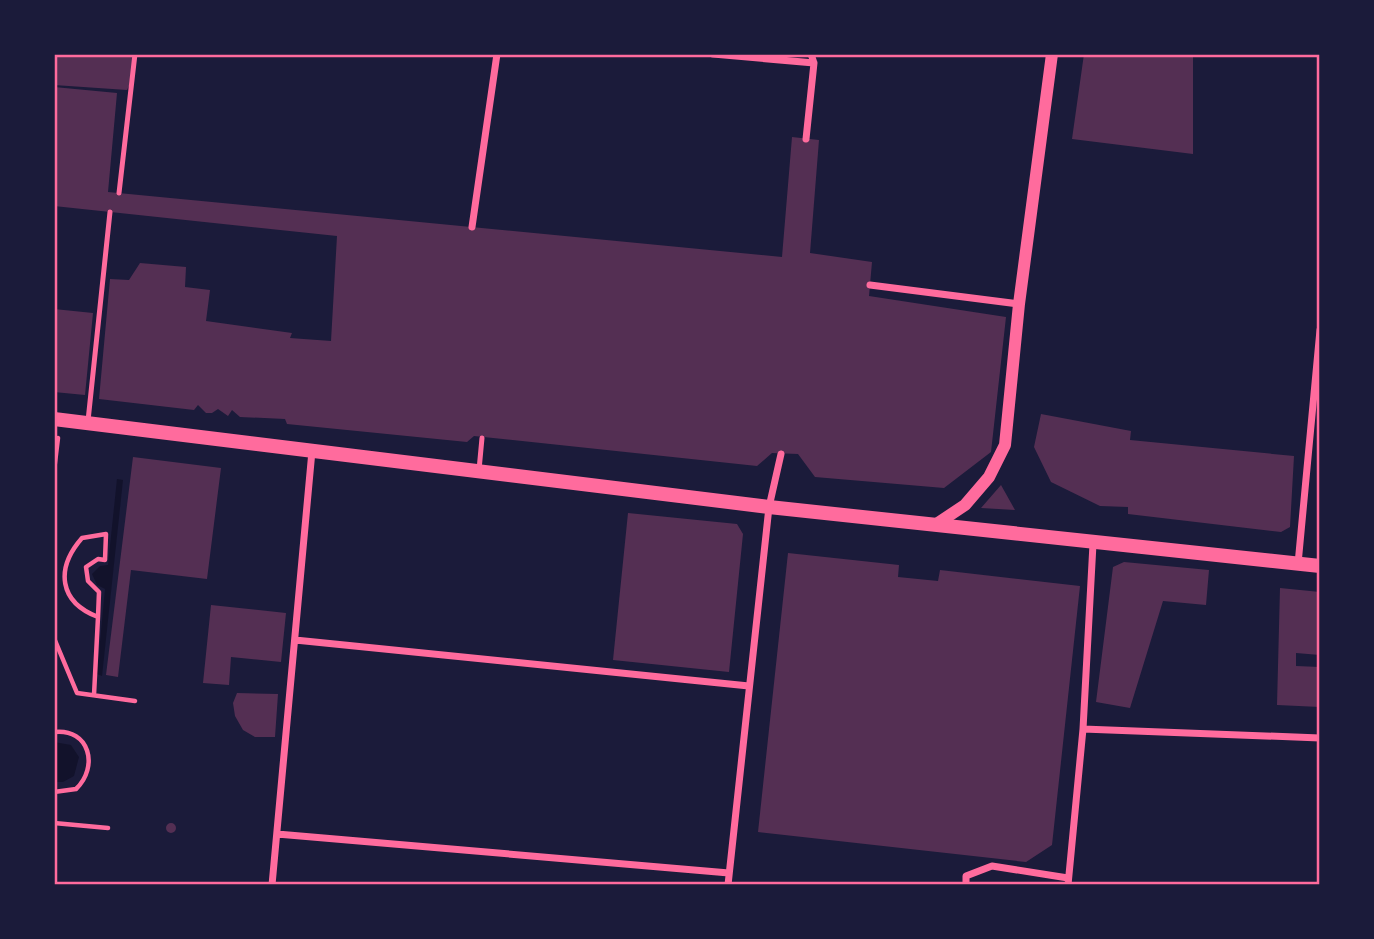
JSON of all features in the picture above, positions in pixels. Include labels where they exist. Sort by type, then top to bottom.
[{"type":"main road","points":[[57,420],[1093,544],[1320,566]]},
{"type":"street","points":[[472,227],[496,54]]},
{"type":"street","points":[[713,54],[814,64]]},
{"type":"street","points":[[806,139],[814,64],[811,54]]},
{"type":"street","points":[[934,525],[965,505],[989,477],[1005,445],[1019,304],[1052,54]]},
{"type":"street","points":[[870,285],[1019,304]]},
{"type":"street","points":[[1298,564],[1320,330]]},
{"type":"street","points":[[272,885],[312,451]]},
{"type":"street","points":[[728,885],[769,506],[781,454]]},
{"type":"street","points":[[966,885],[966,876],[992,866],[1068,881],[1083,729],[1093,544]]},
{"type":"street","points":[[295,640],[749,686]]},
{"type":"street","points":[[1083,729],[1320,738]]},
{"type":"street","points":[[277,834],[729,873]]},
{"type":"lane","points":[[119,193],[135,54]]},
{"type":"lane","points":[[88,424],[110,212]]},
{"type":"lane","points":[[478,471],[482,438]]},
{"type":"path","points":[[54,471],[57,420]]},
{"type":"path","points":[[94,695],[99,617],[99,592],[88,581],[86,567],[98,559],[105,559],[106,534],[82,538],[66,562],[64,577],[68,595],[79,608],[99,617]]},
{"type":"path","points":[[54,638],[77,693],[135,701]]},
{"type":"path","points":[[54,732],[77,736],[85,744],[90,763],[88,773],[76,789],[54,792]]},
{"type":"path","points":[[54,823],[108,828]]},
{"type":"shaded area","points":[[117,479],[123,480],[102,676],[97,674],[105,589],[97,585],[92,574],[100,566],[108,565]]},
{"type":"shaded area","points":[[54,742],[71,745],[79,757],[74,776],[63,782],[54,782]]},
{"type":"building","points":[[54,54],[134,54],[129,86],[127,90],[54,85]]},
{"type":"building","points":[[1084,54],[1193,54],[1193,154],[1072,139]]},
{"type":"building","points":[[54,87],[117,93],[108,192],[782,257],[792,137],[819,140],[810,253],[872,262],[869,296],[1006,317],[991,452],[944,488],[815,477],[798,454],[772,453],[757,466],[474,436],[467,442],[287,424],[285,419],[240,417],[232,410],[228,416],[218,409],[206,413],[198,405],[194,410],[99,399],[110,279],[129,280],[140,263],[186,267],[185,287],[210,290],[206,321],[292,333],[290,338],[331,341],[337,236],[54,206]]},
{"type":"building","points":[[54,309],[93,313],[85,395],[54,392]]},
{"type":"building","points":[[1041,414],[1131,431],[1130,440],[1294,456],[1290,527],[1281,532],[1128,514],[1128,507],[1100,506],[1051,482],[1034,447]]},
{"type":"building","points":[[133,457],[221,468],[207,579],[131,570],[118,677],[106,675]]},
{"type":"building","points":[[1001,485],[1015,510],[981,508]]},
{"type":"building","points":[[628,513],[737,524],[743,534],[729,672],[613,660]]},
{"type":"building","points":[[788,553],[899,565],[898,577],[938,581],[940,570],[1080,586],[1052,845],[1026,862],[758,832]]},
{"type":"building","points":[[1124,562],[1209,570],[1206,605],[1163,601],[1130,708],[1096,702],[1113,567]]},
{"type":"building","points":[[1280,588],[1320,592],[1320,655],[1296,653],[1296,666],[1320,667],[1320,707],[1277,705]]},
{"type":"building","points":[[211,605],[286,613],[281,662],[231,657],[229,685],[203,683]]},
{"type":"building","points":[[237,693],[278,694],[275,737],[255,737],[243,730],[235,716],[233,703]]},
{"type":"building","points":[[171,823],[176,828],[171,833],[166,828]]}]
